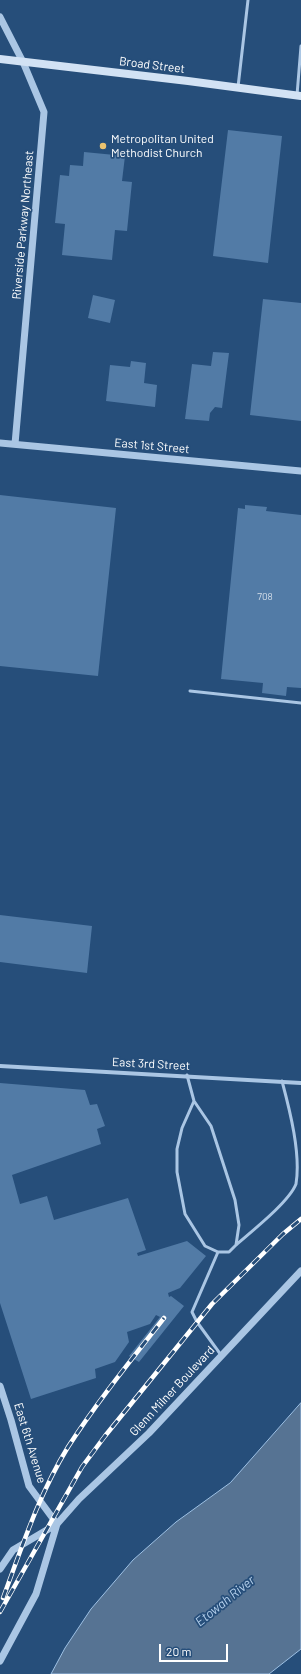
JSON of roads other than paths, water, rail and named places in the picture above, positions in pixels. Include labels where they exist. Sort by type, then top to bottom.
[{"type":"main road","name":"Broad Street","points":[[0,60],[299,95]]},
{"type":"street","name":"Riverside Parkway Northeast","points":[[0,17],[23,62],[44,112],[15,444]]},
{"type":"street","name":"East 1st Street","points":[[0,443],[301,471]]},
{"type":"street","name":"East 3rd Street","points":[[0,1066],[301,1082]]},
{"type":"street","name":"Glenn Milner Boulevard","points":[[0,1569],[13,1550],[57,1524],[79,1499],[149,1433],[301,1271]]},
{"type":"street","name":"East 6th Avenue","points":[[0,1386],[29,1486],[57,1524]]},
{"type":"street","name":"Glenn Milner Boulevard","points":[[0,1661],[36,1594],[57,1524]]},
{"type":"lane","points":[[238,87],[248,0]]},
{"type":"lane","points":[[299,95],[301,46]]},
{"type":"lane","points":[[190,691],[301,703]]},
{"type":"lane","points":[[187,1076],[194,1101],[210,1126],[235,1200],[239,1224],[236,1245]]},
{"type":"lane","points":[[194,1101],[182,1128],[177,1150],[177,1172],[186,1214],[205,1246],[218,1252],[229,1252],[282,1204],[296,1184],[300,1168],[299,1145],[282,1081]]},
{"type":"lane","points":[[218,1252],[192,1312],[197,1322],[221,1355]]},
{"type":"water","name":"Etowah River","points":[[301,1403],[301,1649],[269,1674],[51,1674],[65,1648],[91,1609],[133,1560],[176,1522],[230,1483]]},
{"type":"railway","points":[[0,1612],[82,1467],[105,1436],[212,1304],[283,1234],[301,1219]]},
{"type":"railway","points":[[3,1598],[48,1483],[68,1447],[114,1381],[164,1318]]},
{"type":"place","name":"Metropolitan United Methodist Church","points":[[103,146]]}]
